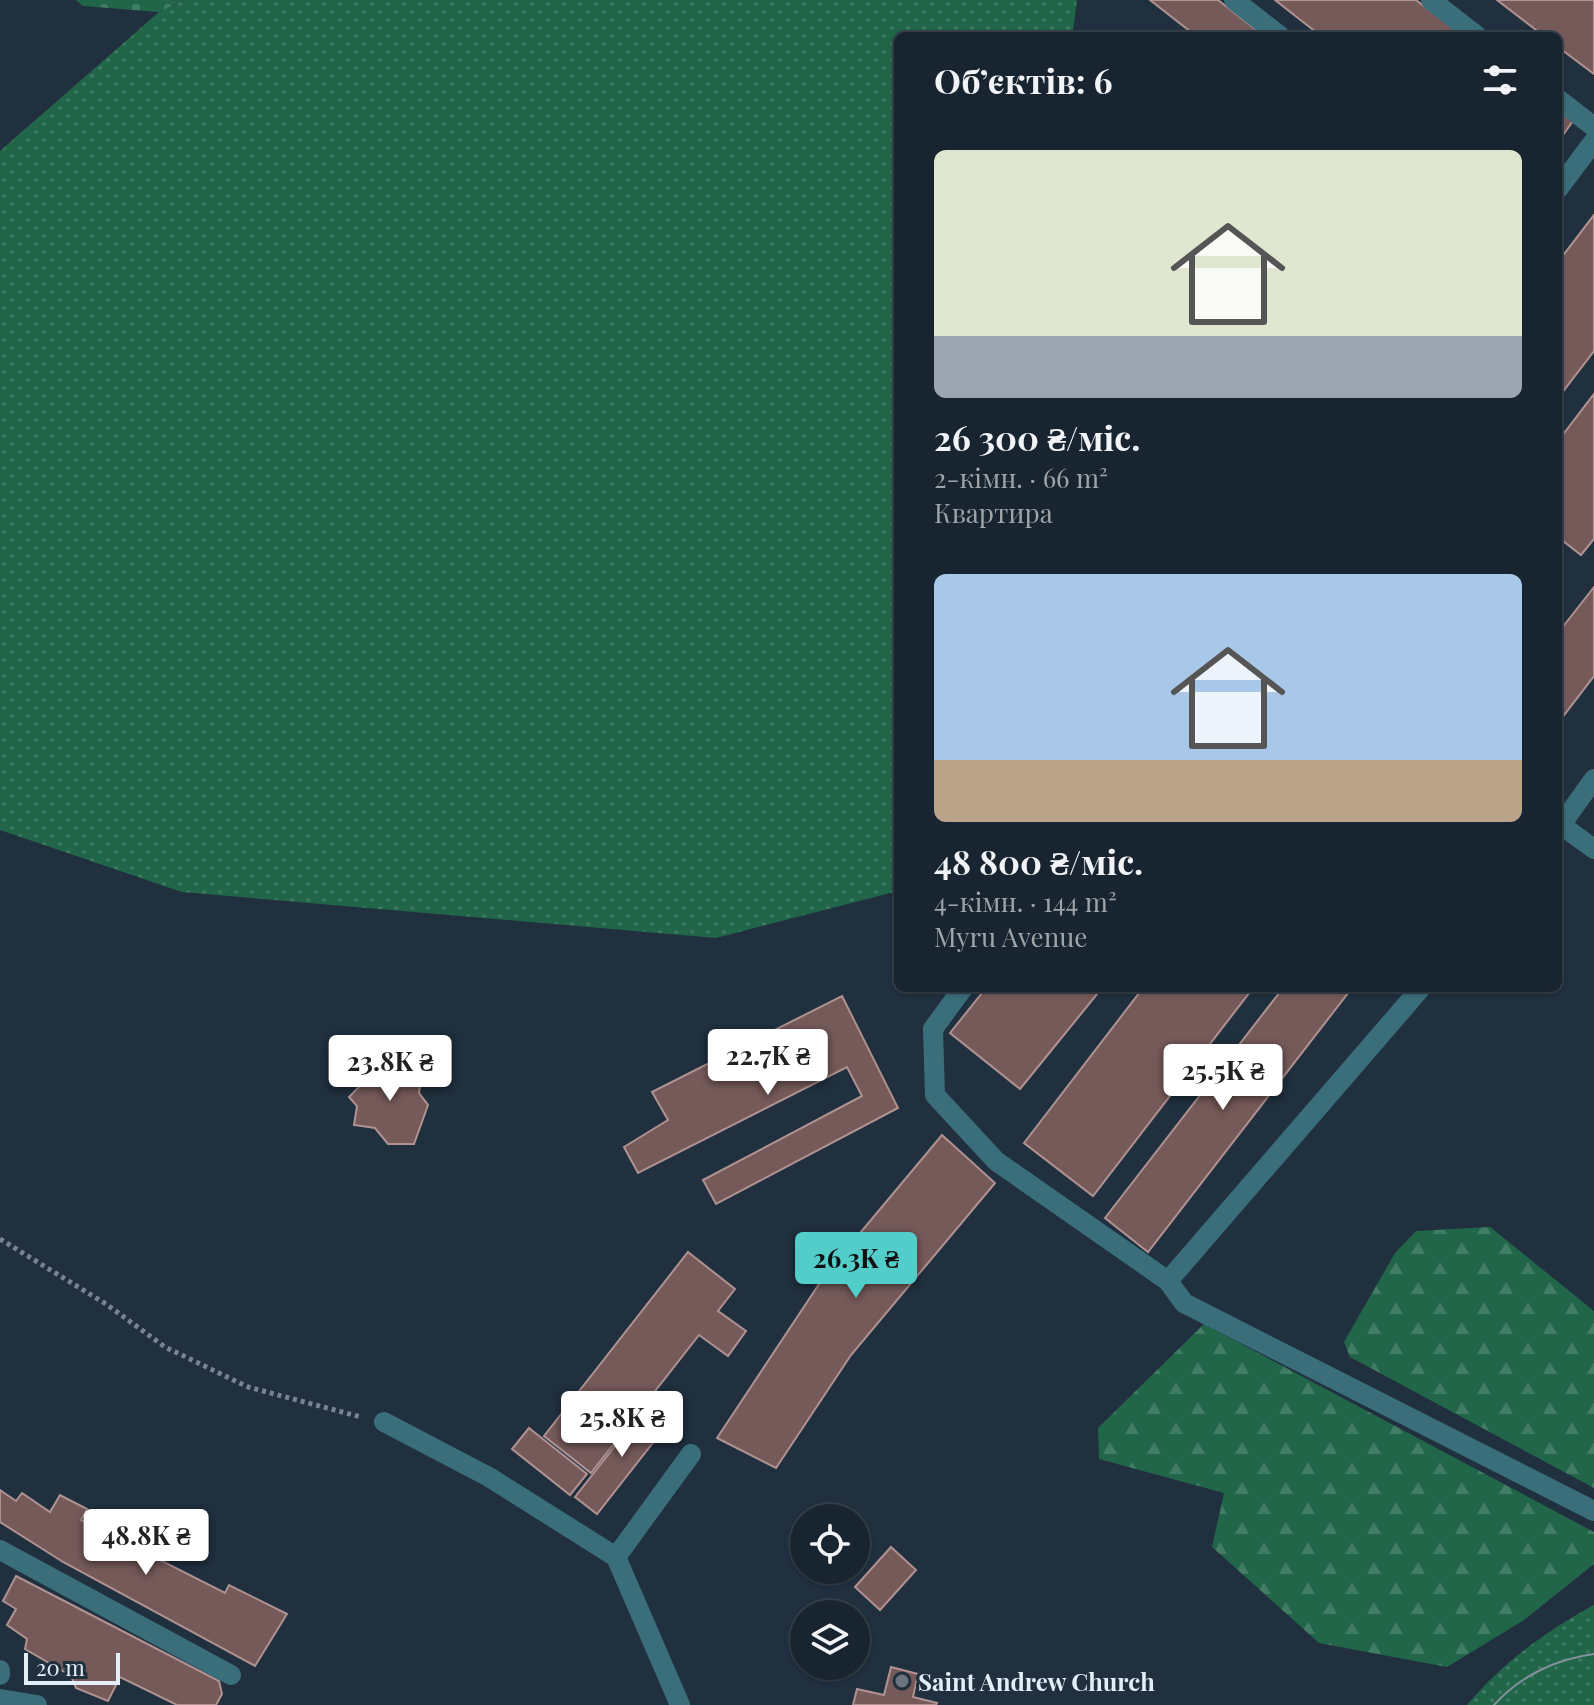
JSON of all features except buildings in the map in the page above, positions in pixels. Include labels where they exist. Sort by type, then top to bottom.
[{"type":"street","points":[[1234,0],[1275,32]]},
{"type":"street","points":[[1431,0],[1472,32]]},
{"type":"street","points":[[1562,102],[1594,127]]},
{"type":"street","points":[[1562,184],[1594,141]]},
{"type":"street","points":[[1562,824],[1594,779]]},
{"type":"street","points":[[1562,828],[1594,849]]},
{"type":"street","points":[[960,992],[933,1029],[935,1095],[996,1161],[1168,1281],[1184,1303],[1594,1511]]},
{"type":"street","points":[[1168,1281],[1418,992]]},
{"type":"street","points":[[384,1422],[489,1477],[616,1557],[680,1705]]},
{"type":"street","points":[[616,1557],[691,1454]]},
{"type":"street","points":[[0,1551],[231,1675]]},
{"type":"street","points":[[0,1699],[37,1705]]},
{"type":"path","points":[[0,1239],[106,1304],[165,1347],[248,1387],[384,1422]]},
{"type":"green space","points":[[76,0],[184,0],[159,12],[83,6]]},
{"type":"green space","points":[[184,0],[1077,0],[1074,32],[894,32],[894,892],[716,938],[182,892],[0,830],[0,151],[159,12]]},
{"type":"green space","points":[[1490,1227],[1594,1311],[1594,1488],[1350,1357],[1344,1342],[1395,1253],[1416,1231]]},
{"type":"green space","points":[[1204,1324],[1594,1532],[1594,1564],[1524,1620],[1447,1667],[1319,1643],[1212,1547],[1224,1493],[1099,1459],[1098,1428]]},
{"type":"green space","points":[[1594,1605],[1594,1705],[1467,1705],[1495,1675],[1526,1649]]},
{"type":"tram line","points":[[1494,1705],[1515,1686],[1540,1670],[1594,1654]]},
{"type":"place","name":"Saint Andrew Church","points":[[902,1681]]}]
